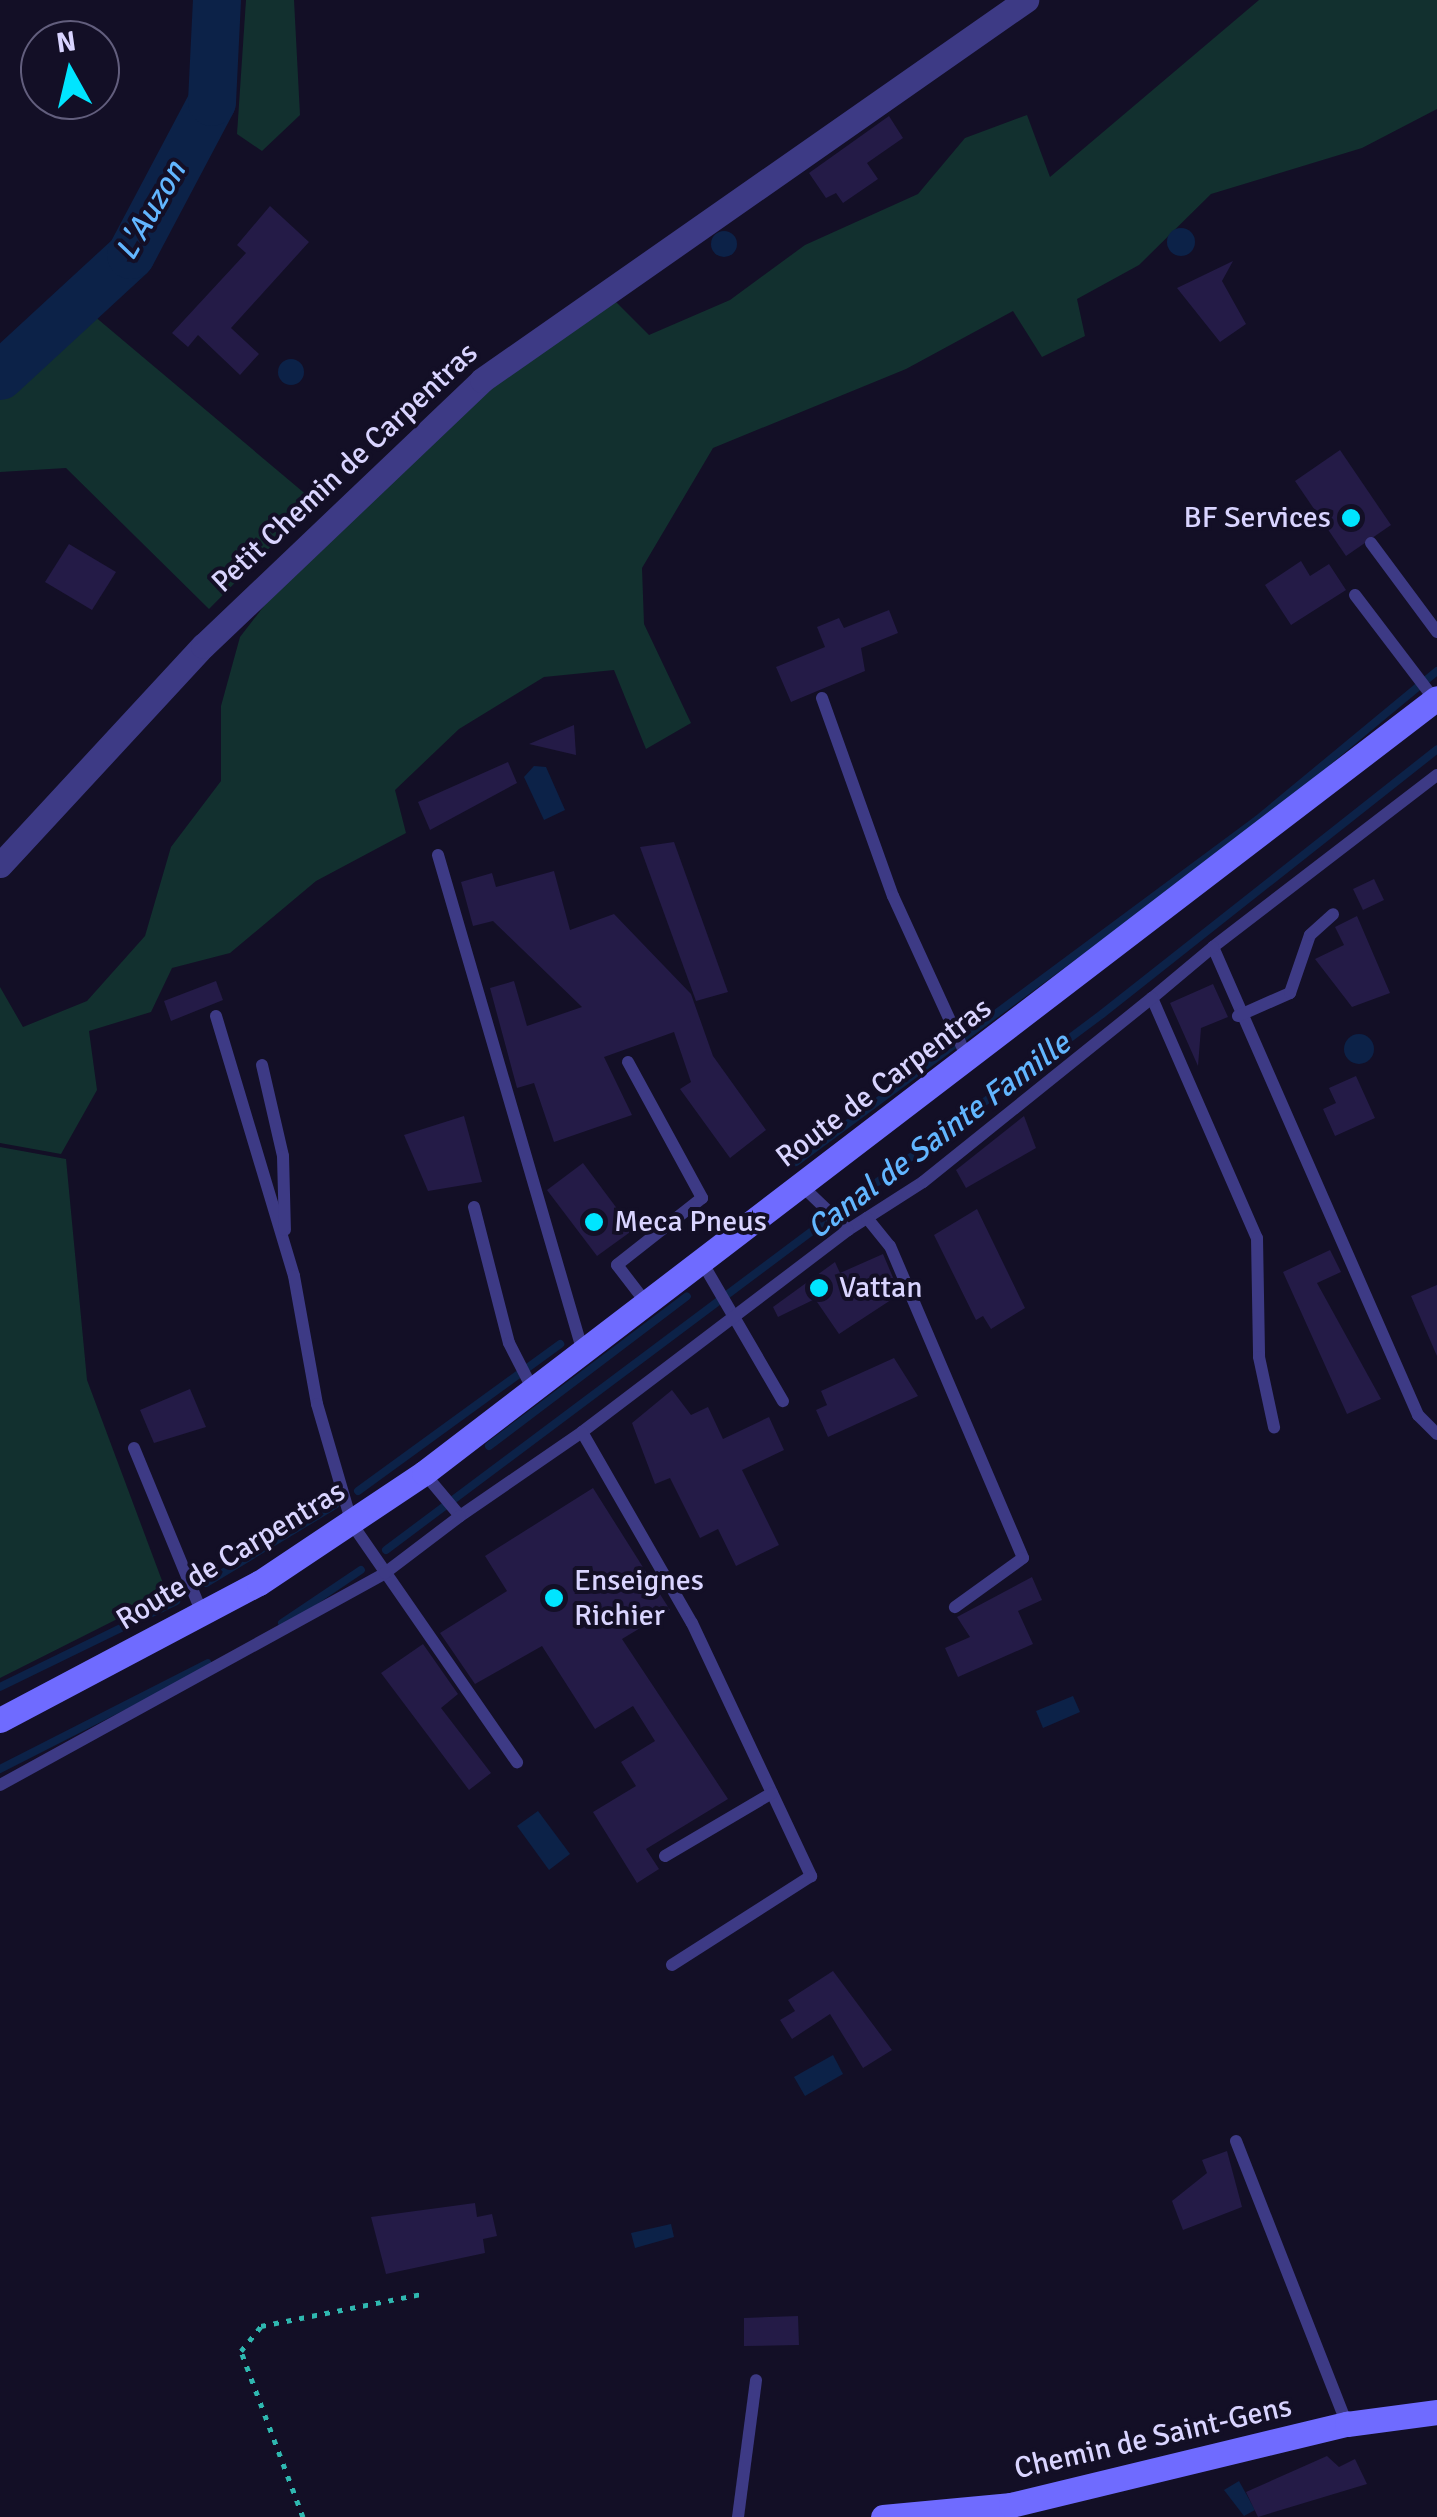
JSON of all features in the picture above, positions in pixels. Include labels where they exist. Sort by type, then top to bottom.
[{"type":"main road","name":"Route de Carpentras","points":[[0,1720],[203,1615],[352,1524],[424,1473],[1436,699]]},
{"type":"main road","name":"Chemin de Saint-Gens","points":[[883,2517],[1011,2505],[1347,2424],[1437,2412]]},
{"type":"street","name":"Petit Chemin de Carpentras","points":[[0,865],[203,646],[482,380],[1026,0]]},
{"type":"lane","points":[[1371,543],[1437,632]]},
{"type":"lane","points":[[1354,595],[1436,699]]},
{"type":"lane","points":[[822,698],[894,896],[968,1060]]},
{"type":"lane","points":[[0,1785],[385,1573],[582,1432],[735,1309],[867,1218],[1437,775]]},
{"type":"lane","points":[[438,856],[583,1352]]},
{"type":"lane","points":[[1238,1016],[1290,993],[1310,935],[1333,914]]},
{"type":"lane","points":[[1213,946],[1238,1016],[1418,1415],[1437,1434]]},
{"type":"lane","points":[[1152,998],[1257,1238],[1259,1357],[1274,1427]]},
{"type":"lane","points":[[216,1016],[284,1242],[352,1524],[517,1762]]},
{"type":"lane","points":[[628,1062],[702,1198],[617,1264],[647,1304]]},
{"type":"lane","points":[[262,1065],[283,1156],[284,1242]]},
{"type":"lane","points":[[802,1186],[848,1230]]},
{"type":"lane","points":[[474,1207],[510,1343],[534,1390]]},
{"type":"lane","points":[[867,1218],[890,1246],[1024,1558],[955,1607]]},
{"type":"lane","points":[[702,1262],[735,1309],[783,1401]]},
{"type":"lane","points":[[582,1432],[692,1623],[811,1876],[672,1965]]},
{"type":"lane","points":[[134,1448],[203,1615]]},
{"type":"lane","points":[[424,1473],[460,1516]]},
{"type":"lane","points":[[665,1856],[772,1793]]},
{"type":"lane","points":[[1236,2141],[1347,2424]]},
{"type":"lane","points":[[738,2517],[756,2380]]},
{"type":"path","points":[[303,2517],[242,2351],[261,2326],[426,2293]]},
{"type":"green space","points":[[246,0],[294,0],[300,115],[262,151],[237,134]]},
{"type":"green space","points":[[1259,0],[1437,0],[1437,109],[1362,148],[1211,194],[1139,265],[1077,299],[1085,336],[1042,357],[1013,311],[906,369],[713,448],[642,568],[644,624],[691,723],[646,749],[614,670],[544,677],[459,729],[395,790],[406,833],[316,881],[230,953],[172,968],[151,1012],[89,1031],[97,1090],[61,1154],[0,1143],[0,987],[23,1027],[87,1001],[145,936],[171,847],[221,781],[221,706],[240,637],[298,562],[476,399],[613,299],[649,335],[730,300],[805,245],[918,194],[965,138],[1027,115],[1050,177]]},
{"type":"green space","points":[[87,310],[315,502],[209,609],[66,468],[0,472],[0,389]]},
{"type":"green space","points":[[0,1147],[66,1159],[87,1380],[167,1594],[0,1678]]},
{"type":"water","points":[[1181,228],[1191,232],[1195,242],[1191,252],[1181,256],[1171,252],[1167,242],[1171,232]]},
{"type":"water","points":[[724,231],[733,235],[737,244],[733,253],[724,257],[715,253],[711,244],[715,235]]},
{"type":"water","points":[[291,359],[300,363],[304,372],[300,381],[291,385],[282,381],[278,372],[282,363]]},
{"type":"water","points":[[534,766],[546,767],[565,810],[544,820],[524,777]]},
{"type":"water","points":[[1359,1034],[1370,1038],[1374,1049],[1370,1060],[1359,1064],[1348,1060],[1344,1049],[1348,1038]]},
{"type":"water","points":[[1073,1696],[1080,1712],[1043,1728],[1036,1711]]},
{"type":"water","points":[[538,1811],[570,1854],[549,1870],[517,1826]]},
{"type":"water","points":[[833,2055],[843,2074],[805,2096],[794,2077]]},
{"type":"water","points":[[671,2224],[674,2237],[635,2248],[631,2233]]},
{"type":"water","points":[[1239,2481],[1255,2510],[1244,2516],[1224,2490]]},
{"type":"building","points":[[889,116],[903,138],[867,163],[878,179],[843,203],[836,193],[826,198],[809,173]]},
{"type":"building","points":[[270,206],[309,242],[231,328],[259,354],[240,375],[198,335],[188,347],[172,333],[246,253],[237,245]]},
{"type":"building","points":[[1233,261],[1222,281],[1246,324],[1220,342],[1177,288]]},
{"type":"building","points":[[1340,450],[1391,525],[1346,556],[1295,481]]},
{"type":"building","points":[[69,544],[116,572],[92,610],[45,582]]},
{"type":"building","points":[[1301,561],[1310,576],[1329,564],[1346,590],[1291,625],[1265,585]]},
{"type":"building","points":[[889,610],[898,633],[861,648],[865,671],[791,702],[776,667],[825,647],[817,627],[839,618],[844,628]]},
{"type":"building","points":[[574,725],[576,755],[529,744]]},
{"type":"building","points":[[508,762],[517,783],[430,830],[418,802]]},
{"type":"building","points":[[674,842],[728,992],[696,1001],[640,847]]},
{"type":"building","points":[[554,871],[570,930],[614,914],[691,994],[713,1056],[766,1130],[730,1158],[680,1089],[691,1082],[674,1032],[604,1057],[632,1115],[554,1142],[534,1083],[517,1088],[490,988],[514,981],[527,1026],[582,1007],[493,921],[473,926],[461,882],[492,873],[496,887]]},
{"type":"building","points":[[1374,879],[1384,900],[1363,910],[1353,889]]},
{"type":"building","points":[[1357,916],[1390,993],[1352,1007],[1315,959],[1344,945],[1335,927]]},
{"type":"building","points":[[216,981],[223,1000],[171,1021],[164,1001]]},
{"type":"building","points":[[1213,984],[1228,1017],[1201,1028],[1198,1066],[1170,1003]]},
{"type":"building","points":[[1356,1076],[1375,1118],[1335,1136],[1323,1109],[1336,1103],[1329,1088]]},
{"type":"building","points":[[464,1116],[482,1182],[428,1191],[404,1135]]},
{"type":"building","points":[[1024,1116],[1036,1148],[966,1188],[956,1170]]},
{"type":"building","points":[[583,1163],[633,1230],[597,1256],[547,1190]]},
{"type":"building","points":[[977,1209],[1025,1308],[991,1329],[983,1316],[976,1320],[934,1235]]},
{"type":"building","points":[[1330,1250],[1341,1272],[1317,1283],[1381,1399],[1347,1414],[1283,1272]]},
{"type":"building","points":[[883,1254],[900,1294],[839,1334],[815,1299],[778,1317],[773,1307],[835,1262],[840,1273]]},
{"type":"building","points":[[1437,1285],[1437,1356],[1411,1296]]},
{"type":"building","points":[[894,1358],[918,1396],[828,1437],[816,1410],[827,1405],[821,1391]]},
{"type":"building","points":[[190,1389],[206,1427],[154,1443],[140,1410]]},
{"type":"building","points":[[672,1390],[691,1415],[708,1407],[723,1439],[769,1417],[784,1450],[742,1470],[779,1545],[736,1566],[718,1529],[700,1538],[670,1478],[655,1484],[632,1423]]},
{"type":"building","points":[[593,1488],[670,1610],[622,1639],[728,1799],[646,1849],[659,1869],[637,1883],[593,1812],[636,1786],[621,1762],[655,1741],[633,1706],[595,1729],[542,1646],[475,1684],[440,1633],[507,1591],[485,1556]]},
{"type":"building","points":[[1032,1577],[1042,1600],[1018,1611],[1033,1644],[958,1677],[945,1648],[970,1637],[957,1617]]},
{"type":"building","points":[[423,1644],[458,1694],[441,1708],[491,1773],[469,1790],[381,1673]]},
{"type":"building","points":[[833,1971],[892,2050],[863,2068],[830,2014],[792,2039],[780,2020],[795,2011],[788,2000]]},
{"type":"building","points":[[1227,2151],[1242,2207],[1183,2230],[1172,2201],[1207,2173],[1202,2160]]},
{"type":"building","points":[[475,2203],[477,2217],[492,2214],[497,2236],[483,2239],[485,2253],[386,2274],[371,2217]]},
{"type":"building","points":[[798,2316],[799,2345],[744,2346],[744,2318]]},
{"type":"building","points":[[1327,2456],[1339,2467],[1355,2459],[1367,2484],[1258,2517],[1246,2492]]},
{"type":"waterway","name":"L'Auzon","points":[[0,376],[131,255],[212,102],[217,0]]},
{"type":"waterway","points":[[796,1162],[1257,820],[1437,671]]},
{"type":"waterway","name":"Canal de Sainte Famille","points":[[386,1550],[1102,1014],[1437,749]]},
{"type":"waterway","points":[[489,1446],[687,1296]]},
{"type":"waterway","points":[[358,1491],[560,1344]]},
{"type":"waterway","points":[[206,1583],[335,1505]]},
{"type":"waterway","name":"Canal de Sainte Famille","points":[[282,1623],[361,1570]]},
{"type":"waterway","points":[[0,1687],[176,1601]]},
{"type":"waterway","name":"Canal de Sainte Famille","points":[[0,1769],[208,1663]]},
{"type":"place","name":"BF Services","points":[[1351,518]]},
{"type":"place","name":"Meca Pneus","points":[[594,1222]]},
{"type":"place","name":"Vattan","points":[[819,1288]]},
{"type":"place","name":"Enseignes Richier","points":[[554,1598]]}]
